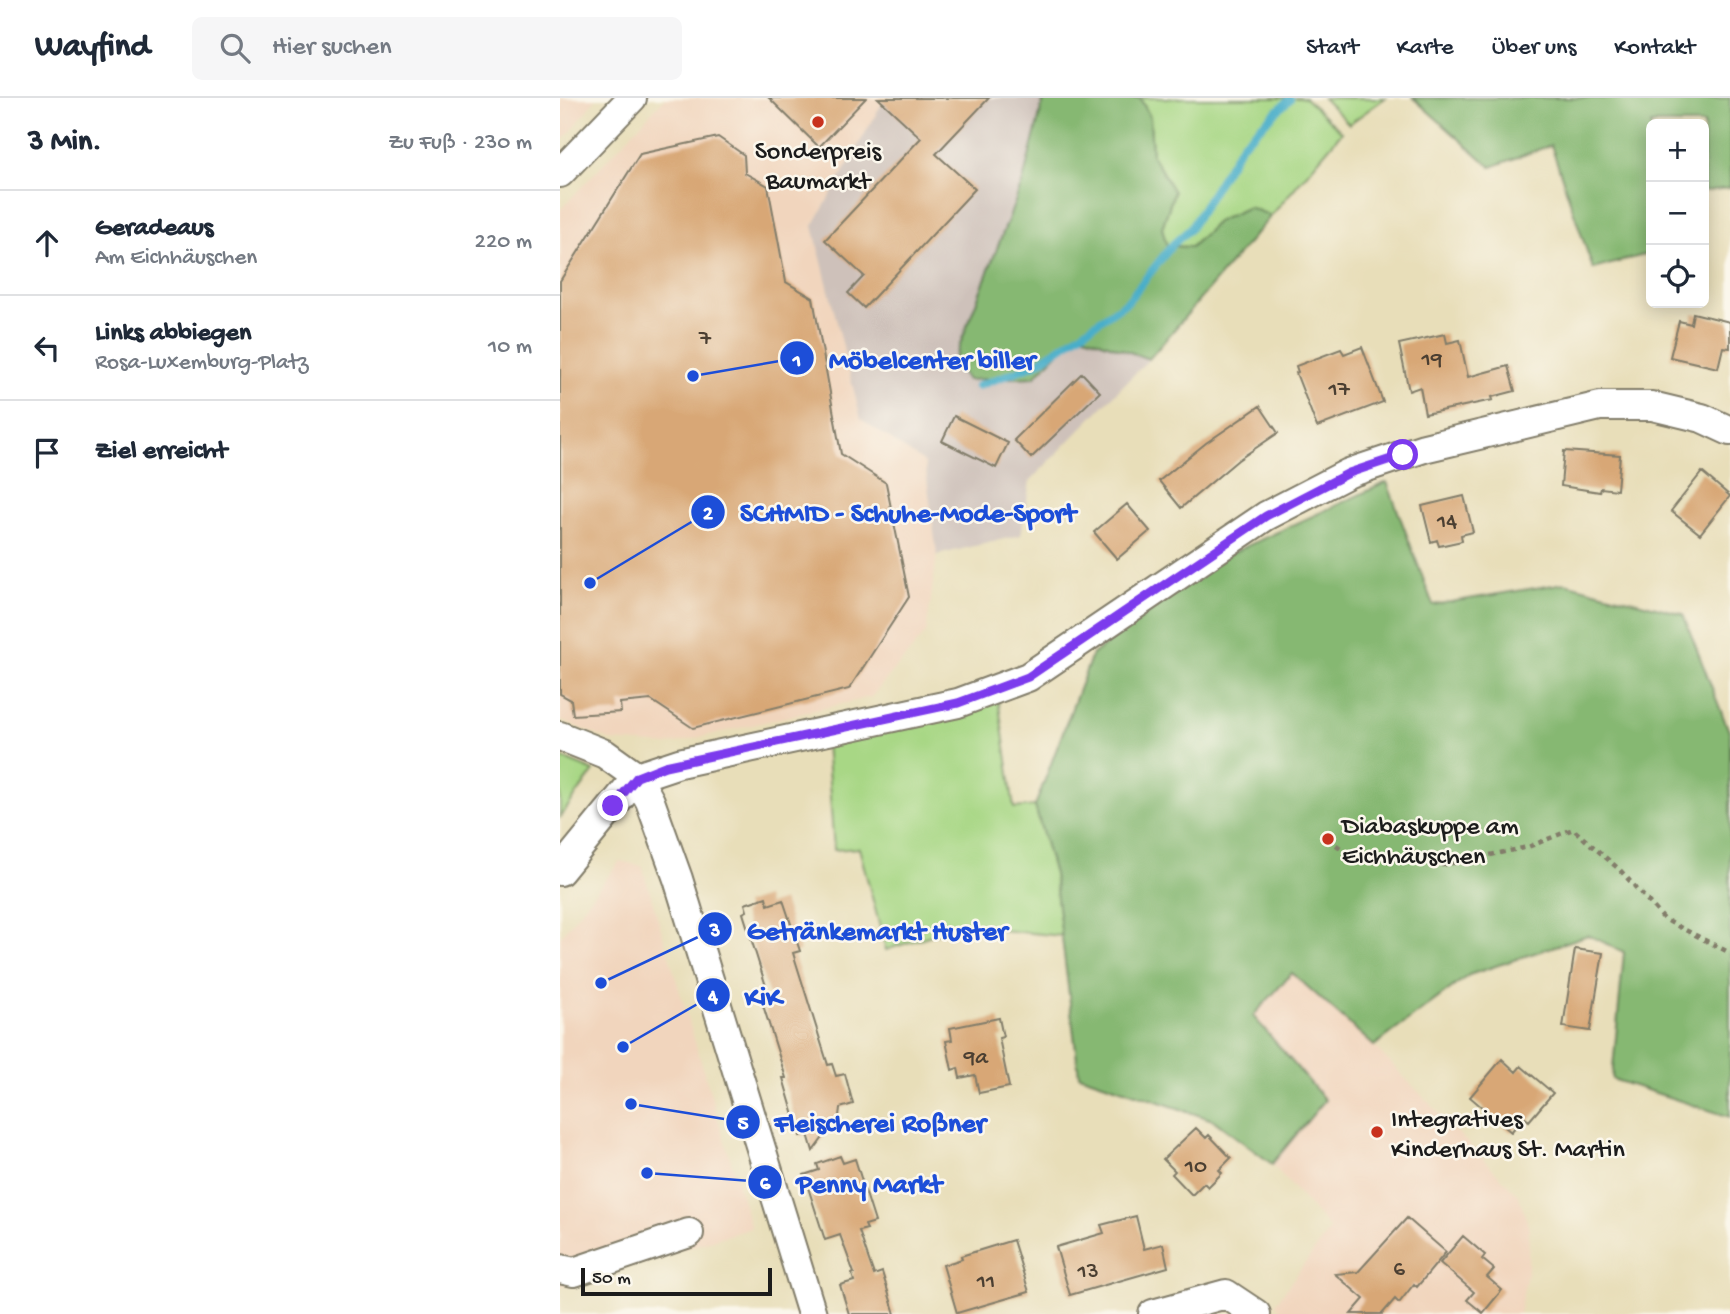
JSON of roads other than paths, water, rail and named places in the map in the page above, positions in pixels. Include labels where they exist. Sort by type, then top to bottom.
[{"type":"street","points":[[560,173],[632,98]]},
{"type":"street","points":[[560,871],[637,777],[679,763],[958,703],[1028,677],[1266,516],[1349,473],[1424,448],[1600,407],[1652,406],[1702,418],[1730,431]]},
{"type":"street","points":[[560,736],[606,754],[637,777],[650,801],[678,878],[812,1314]]},
{"type":"street","points":[[560,1269],[573,1272],[690,1233]]},
{"type":"street","points":[[1153,1314],[1226,1294],[1256,1314]]},
{"type":"waterway","points":[[978,386],[1036,364],[1127,302],[1173,244],[1190,229],[1242,144],[1290,99]]},
{"type":"place","name":"Sonderpreis Baumarkt","points":[[818,122]]},
{"type":"place","name":"Möbelcenter biller","points":[[693,376]]},
{"type":"place","name":"SCHMID - Schuhe-Mode-Sport","points":[[590,583]]},
{"type":"place","name":"Diabaskuppe am Eichhäuschen","points":[[1328,839]]},
{"type":"place","name":"Getränkemarkt Huster","points":[[601,983]]},
{"type":"place","name":"KiK","points":[[623,1047]]},
{"type":"place","name":"Fleischerei Roßner","points":[[631,1104]]},
{"type":"place","name":"Integratives Kinderhaus St. Martin","points":[[1377,1132]]},
{"type":"place","name":"Penny Markt","points":[[647,1173]]}]
